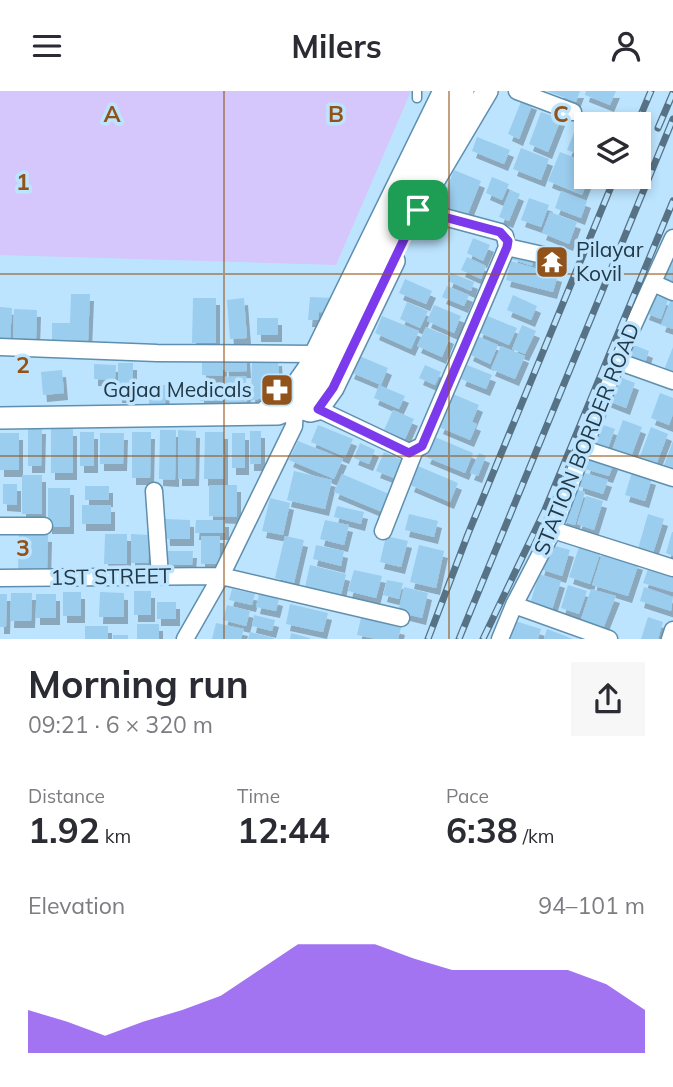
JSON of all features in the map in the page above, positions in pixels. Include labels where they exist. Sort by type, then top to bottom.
[{"type":"street","points":[[262,414],[294,389],[316,353],[444,91]]},
{"type":"street","points":[[184,639],[221,576],[307,397],[463,91]]},
{"type":"street","points":[[0,418],[278,414],[303,408],[333,388],[418,210],[487,91]]},
{"type":"street","points":[[517,91],[573,112]]},
{"type":"street","points":[[303,408],[409,453],[422,446],[508,241],[500,232],[418,210]]},
{"type":"street","name":"STATION BORDER ROAD","points":[[500,639],[514,605],[553,530],[617,361],[673,238]]},
{"type":"street","points":[[507,247],[556,258]]},
{"type":"street","points":[[653,283],[673,292]]},
{"type":"street","points":[[0,347],[157,353],[316,353]]},
{"type":"street","points":[[617,361],[673,381]]},
{"type":"street","points":[[584,449],[673,478]]},
{"type":"street","points":[[383,531],[414,451]]},
{"type":"street","points":[[154,491],[160,576]]},
{"type":"street","points":[[0,526],[44,526]]},
{"type":"street","points":[[553,530],[673,568]]},
{"type":"street","name":"1ST STREET","points":[[0,578],[221,576],[401,618]]},
{"type":"street","points":[[514,605],[580,634],[610,639]]},
{"type":"street","points":[[670,639],[673,630]]},
{"type":"shaded area","points":[[0,91],[411,91],[336,265],[0,255]]},
{"type":"building","points":[[547,91],[580,91],[576,102]]},
{"type":"building","points":[[586,91],[616,91],[610,105],[585,95]]},
{"type":"building","points":[[522,99],[533,103],[519,139],[508,134]]},
{"type":"building","points":[[541,112],[561,119],[548,152],[529,144]]},
{"type":"building","points":[[574,132],[574,152],[567,150]]},
{"type":"building","points":[[477,137],[510,150],[504,164],[472,151]]},
{"type":"building","points":[[521,148],[549,159],[541,180],[513,169]]},
{"type":"building","points":[[560,152],[574,157],[574,189],[584,189],[582,195],[548,181]]},
{"type":"building","points":[[454,170],[481,181],[467,216],[440,206]]},
{"type":"building","points":[[492,177],[509,184],[502,200],[486,193]]},
{"type":"building","points":[[510,190],[520,194],[509,221],[499,217]]},
{"type":"building","points":[[561,191],[587,201],[581,218],[555,208]]},
{"type":"building","points":[[529,198],[549,205],[541,227],[521,220]]},
{"type":"building","points":[[550,212],[577,222],[569,244],[542,233]]},
{"type":"building","points":[[473,238],[490,245],[483,261],[467,253]]},
{"type":"building","points":[[515,253],[533,256],[532,266],[511,259]]},
{"type":"building","points":[[669,256],[673,258],[672,283],[659,277]]},
{"type":"building","points":[[467,257],[486,266],[481,279],[461,270]]},
{"type":"building","points":[[511,261],[558,275],[553,292],[506,280]]},
{"type":"building","points":[[451,273],[474,282],[471,291],[448,281]]},
{"type":"building","points":[[405,279],[432,291],[426,304],[399,293]]},
{"type":"building","points":[[447,286],[469,295],[464,306],[442,297]]},
{"type":"building","points":[[71,294],[90,294],[88,341],[52,340],[52,323],[70,323]]},
{"type":"building","points":[[652,294],[668,300],[661,319],[645,313]]},
{"type":"building","points":[[513,295],[537,306],[531,320],[507,310]]},
{"type":"building","points":[[310,297],[333,298],[333,313],[319,312],[318,320],[308,320]]},
{"type":"building","points":[[193,298],[216,298],[216,343],[192,343]]},
{"type":"building","points":[[244,298],[247,338],[230,339],[227,300]]},
{"type":"building","points":[[671,299],[673,300],[673,329],[661,325]]},
{"type":"building","points":[[407,302],[428,311],[420,328],[400,319]]},
{"type":"building","points":[[434,305],[461,316],[454,333],[427,321]]},
{"type":"building","points":[[0,307],[12,308],[10,341],[0,341]]},
{"type":"building","points":[[14,309],[37,310],[36,339],[13,338]]},
{"type":"building","points":[[485,315],[517,328],[509,345],[478,332]]},
{"type":"building","points":[[382,316],[419,331],[411,349],[375,333]]},
{"type":"building","points":[[257,318],[278,318],[278,335],[257,335]]},
{"type":"building","points":[[522,325],[536,331],[525,354],[512,349]]},
{"type":"building","points":[[426,327],[450,337],[442,357],[417,346]]},
{"type":"building","points":[[477,336],[498,345],[490,364],[469,354]]},
{"type":"building","points":[[634,345],[649,351],[645,363],[630,357]]},
{"type":"building","points":[[501,346],[525,356],[515,379],[491,369]]},
{"type":"building","points":[[673,347],[673,376],[663,372]]},
{"type":"building","points":[[357,355],[388,368],[381,385],[350,372]]},
{"type":"building","points":[[224,356],[246,356],[247,371],[225,372]]},
{"type":"building","points":[[278,359],[280,393],[251,401],[252,360]]},
{"type":"building","points":[[202,362],[223,363],[223,376],[202,375]]},
{"type":"building","points":[[118,363],[133,363],[133,396],[118,396]]},
{"type":"building","points":[[94,364],[116,365],[115,380],[94,379]]},
{"type":"building","points":[[425,365],[441,372],[435,385],[419,378]]},
{"type":"building","points":[[467,365],[492,375],[486,389],[461,379]]},
{"type":"building","points":[[62,370],[64,393],[43,395],[41,372]]},
{"type":"building","points":[[612,374],[635,383],[626,408],[603,399]]},
{"type":"building","points":[[246,376],[247,402],[225,403],[224,377]]},
{"type":"building","points":[[200,384],[223,385],[223,401],[200,401]]},
{"type":"building","points":[[149,385],[166,385],[165,404],[149,404]]},
{"type":"building","points":[[379,385],[405,396],[399,409],[374,398]]},
{"type":"building","points":[[660,393],[673,398],[673,414],[669,425],[651,418]]},
{"type":"building","points":[[453,394],[479,405],[472,422],[477,424],[470,440],[439,427]]},
{"type":"building","points":[[393,410],[414,419],[405,439],[384,430]]},
{"type":"building","points":[[623,420],[642,427],[631,457],[612,450]]},
{"type":"building","points":[[595,422],[615,429],[608,448],[588,441]]},
{"type":"building","points":[[318,425],[353,439],[345,457],[311,442]]},
{"type":"building","points":[[28,427],[42,427],[41,466],[28,466]]},
{"type":"building","points":[[651,427],[668,434],[656,465],[639,459]]},
{"type":"building","points":[[51,429],[73,429],[73,473],[51,473]]},
{"type":"building","points":[[160,430],[176,430],[175,480],[159,479]]},
{"type":"building","points":[[178,430],[196,431],[195,479],[178,479]]},
{"type":"building","points":[[250,431],[261,431],[261,464],[250,464]]},
{"type":"building","points":[[80,432],[94,432],[94,466],[80,466]]},
{"type":"building","points":[[132,432],[151,432],[150,478],[132,478]]},
{"type":"building","points":[[205,432],[224,432],[224,479],[204,479]]},
{"type":"building","points":[[0,433],[19,433],[19,470],[0,470]]},
{"type":"building","points":[[100,433],[124,433],[123,464],[100,464]]},
{"type":"building","points":[[232,433],[245,433],[245,468],[232,468]]},
{"type":"building","points":[[435,437],[473,453],[465,473],[426,457]]},
{"type":"building","points":[[298,441],[343,459],[334,479],[289,460]]},
{"type":"building","points":[[673,441],[673,472],[663,468]]},
{"type":"building","points":[[360,443],[375,450],[369,464],[354,458]]},
{"type":"building","points":[[384,452],[402,460],[394,478],[376,471]]},
{"type":"building","points":[[479,453],[486,456],[478,476],[470,473]]},
{"type":"building","points":[[590,455],[614,463],[609,476],[585,469]]},
{"type":"building","points":[[418,466],[458,483],[450,502],[410,485]]},
{"type":"building","points":[[294,471],[332,480],[325,509],[287,500]]},
{"type":"building","points":[[582,472],[608,480],[603,494],[578,486]]},
{"type":"building","points":[[632,472],[652,478],[645,501],[625,495]]},
{"type":"building","points":[[342,474],[389,494],[382,512],[334,492]]},
{"type":"building","points":[[22,475],[42,475],[42,514],[22,514]]},
{"type":"building","points":[[3,484],[17,484],[17,505],[3,504]]},
{"type":"building","points":[[209,485],[237,485],[237,517],[209,516]]},
{"type":"building","points":[[85,486],[109,486],[109,500],[85,500]]},
{"type":"building","points":[[48,488],[70,488],[70,527],[48,527]]},
{"type":"building","points":[[572,488],[585,492],[575,525],[561,521]]},
{"type":"building","points":[[586,496],[603,501],[594,530],[577,524]]},
{"type":"building","points":[[270,498],[290,503],[283,535],[262,531]]},
{"type":"building","points":[[82,505],[111,505],[111,524],[82,524]]},
{"type":"building","points":[[337,506],[364,512],[361,524],[334,517]]},
{"type":"building","points":[[409,514],[438,521],[434,537],[405,530]]},
{"type":"building","points":[[648,514],[664,519],[653,553],[638,549]]},
{"type":"building","points":[[165,519],[190,520],[190,539],[166,539]]},
{"type":"building","points":[[196,520],[225,520],[225,533],[195,533]]},
{"type":"building","points":[[325,520],[349,525],[344,545],[320,539]]},
{"type":"building","points":[[673,532],[673,556],[666,553]]},
{"type":"building","points":[[19,534],[48,535],[47,571],[18,571]]},
{"type":"building","points":[[105,534],[127,534],[127,564],[104,564]]},
{"type":"building","points":[[131,534],[149,535],[148,563],[131,563]]},
{"type":"building","points":[[201,536],[220,536],[219,564],[201,564]]},
{"type":"building","points":[[285,536],[304,540],[294,583],[275,578]]},
{"type":"building","points":[[386,536],[408,541],[401,567],[380,562]]},
{"type":"building","points":[[548,544],[570,550],[562,576],[540,569]]},
{"type":"building","points":[[580,544],[601,551],[590,584],[569,577]]},
{"type":"building","points":[[316,545],[344,551],[341,566],[313,559]]},
{"type":"building","points":[[419,545],[444,551],[436,588],[410,582]]},
{"type":"building","points":[[166,551],[193,551],[192,565],[166,564]]},
{"type":"building","points":[[603,551],[639,563],[628,596],[592,585]]},
{"type":"building","points":[[310,565],[346,574],[341,595],[305,587]]},
{"type":"building","points":[[648,569],[673,577],[673,592],[643,583]]},
{"type":"building","points":[[354,570],[382,576],[376,598],[348,591]]},
{"type":"building","points":[[539,574],[561,581],[552,610],[530,604]]},
{"type":"building","points":[[387,580],[403,583],[399,599],[383,595]]},
{"type":"building","points":[[568,585],[587,591],[579,614],[561,608]]},
{"type":"building","points":[[404,587],[428,593],[422,618],[398,612]]},
{"type":"building","points":[[644,587],[673,597],[671,611],[640,601]]},
{"type":"building","points":[[232,589],[255,594],[252,605],[229,600]]},
{"type":"building","points":[[591,589],[616,596],[603,629],[580,622]]},
{"type":"building","points":[[134,591],[151,591],[151,615],[134,615]]},
{"type":"building","points":[[63,592],[81,592],[81,616],[63,616]]},
{"type":"building","points":[[100,592],[124,593],[124,617],[99,617]]},
{"type":"building","points":[[11,593],[32,593],[31,621],[10,621]]},
{"type":"building","points":[[0,594],[7,594],[6,627],[0,627]]},
{"type":"building","points":[[36,594],[56,594],[56,618],[36,618]]},
{"type":"building","points":[[259,594],[279,599],[276,611],[256,607]]},
{"type":"building","points":[[157,602],[176,602],[176,619],[157,619]]},
{"type":"building","points":[[290,604],[328,613],[323,632],[286,624]]},
{"type":"building","points":[[227,605],[250,611],[246,626],[223,620]]},
{"type":"building","points":[[254,615],[275,620],[272,631],[252,626]]},
{"type":"building","points":[[648,617],[663,622],[658,639],[641,639]]},
{"type":"building","points":[[361,618],[401,628],[398,639],[376,639],[357,635]]},
{"type":"building","points":[[515,621],[541,629],[538,639],[509,639]]},
{"type":"building","points":[[216,623],[244,629],[241,639],[212,639]]},
{"type":"building","points":[[137,624],[159,624],[159,639],[137,639]]},
{"type":"building","points":[[85,626],[108,626],[108,639],[85,639]]},
{"type":"building","points":[[547,629],[573,639],[544,639]]},
{"type":"building","points":[[250,632],[274,638],[274,639],[248,639]]},
{"type":"building","points":[[291,633],[310,638],[310,639],[290,639]]},
{"type":"building","points":[[113,635],[128,635],[128,639],[113,639]]},
{"type":"railway","points":[[642,112],[651,91]]},
{"type":"railway","points":[[658,128],[673,93]]},
{"type":"railway","points":[[459,639],[673,119]]},
{"type":"railway","points":[[428,639],[468,534],[610,189]]},
{"type":"railway","points":[[483,639],[544,512],[673,201]]},
{"type":"place","name":"Pilayar Kovil","points":[[552,262]]},
{"type":"place","name":"Gajaa Medicals","points":[[277,390]]},
{"type":"route","points":[[418,210],[500,232],[508,241],[422,446],[409,453],[318,409],[333,388],[418,210]]}]
